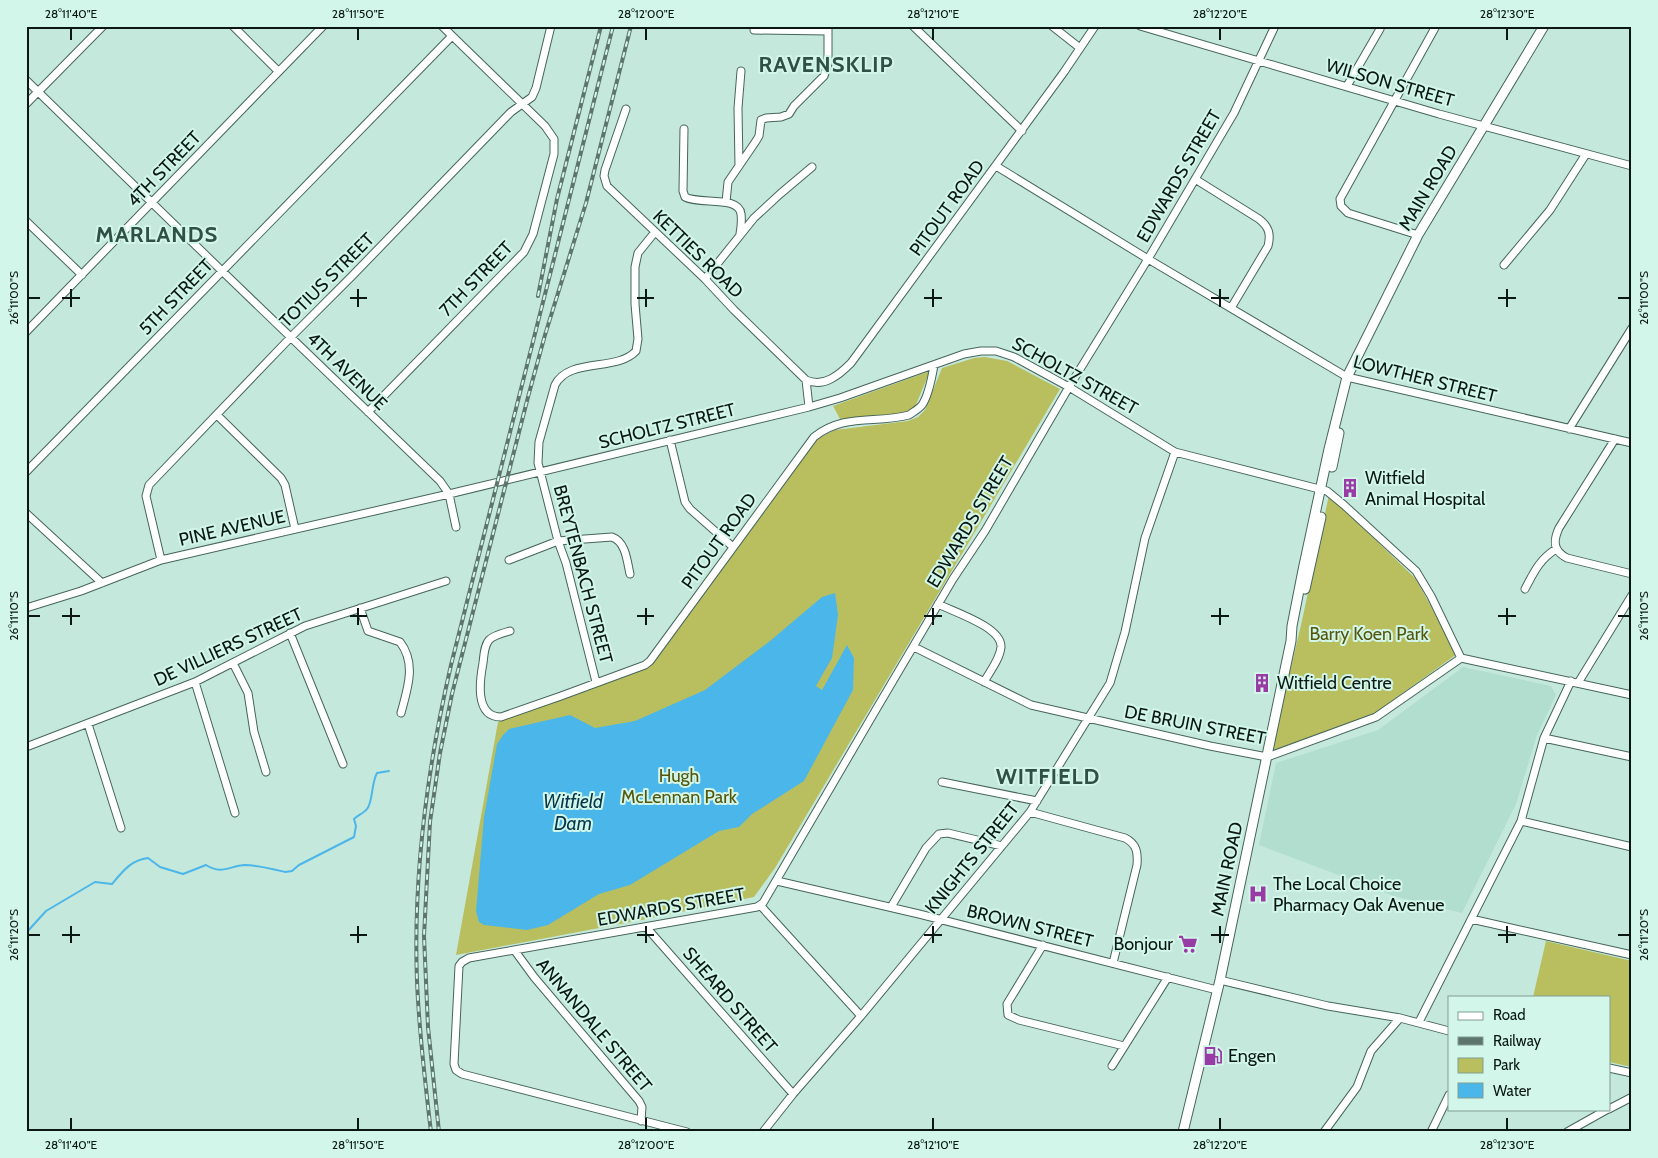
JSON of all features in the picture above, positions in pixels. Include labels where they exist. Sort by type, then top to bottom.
[{"type":"street","points":[[26,104],[103,26]]},
{"type":"street","points":[[233,26],[278,71]]},
{"type":"street","name":"4TH STREET","points":[[26,332],[322,26]]},
{"type":"street","points":[[442,26],[523,103]]},
{"type":"street","name":"TOTIUS STREET","points":[[161,560],[147,504],[146,490],[149,485],[511,112],[532,97],[535,93],[551,26]]},
{"type":"street","points":[[913,26],[1022,131]]},
{"type":"street","points":[[1052,26],[1080,48]]},
{"type":"street","name":"PITOUT ROAD","points":[[806,380],[815,383],[827,380],[842,372],[852,362],[1022,131],[1095,26]]},
{"type":"street","name":"WILSON STREET","points":[[1140,26],[1394,100],[1632,166]]},
{"type":"street","name":"EDWARDS STREET","points":[[641,1121],[462,1074],[456,1070],[454,1050],[459,966],[469,958],[760,905],[777,880],[938,604],[985,530],[1069,387],[1148,259],[1234,112],[1275,26]]},
{"type":"street","points":[[1418,235],[1348,213],[1343,210],[1340,203],[1341,195],[1436,26]]},
{"type":"street","name":"MAIN ROAD","points":[[1184,1132],[1220,980],[1350,376],[1389,291],[1418,235],[1544,26]]},
{"type":"street","points":[[726,202],[726,185],[759,136],[761,120],[782,117],[788,114],[824,76],[828,64],[828,29],[754,30]]},
{"type":"street","points":[[1347,86],[1380,29]]},
{"type":"street","name":"5TH STREET","points":[[26,472],[452,36]]},
{"type":"street","points":[[739,166],[738,108],[740,71]]},
{"type":"street","name":"4TH AVENUE","points":[[26,80],[440,481],[449,494],[456,527]]},
{"type":"street","name":"7TH STREET","points":[[368,412],[524,252],[529,244],[554,154],[554,140],[545,126],[523,103]]},
{"type":"street","name":"KETTIES ROAD","points":[[626,109],[605,170],[605,179],[610,190],[705,279],[806,380]]},
{"type":"street","points":[[684,129],[683,192],[685,197],[696,201],[735,204],[740,211],[740,234]]},
{"type":"street","points":[[1504,265],[1550,210],[1586,154]]},
{"type":"street","name":"LOWTHER STREET","points":[[996,166],[1148,259],[1350,376],[1632,443]]},
{"type":"street","points":[[705,279],[754,218],[812,167]]},
{"type":"street","points":[[1194,180],[1259,219],[1269,230],[1268,246],[1231,308]]},
{"type":"street","points":[[26,222],[82,275]]},
{"type":"street","name":"BREYTENBACH STREET","points":[[596,682],[566,563],[558,541],[540,473],[539,442],[555,385],[560,377],[571,370],[627,358],[636,351],[638,339],[635,304],[635,267],[638,252],[656,232]]},
{"type":"street","points":[[1569,429],[1632,328]]},
{"type":"street","name":"SCHOLTZ STREET","points":[[449,494],[809,407],[972,352],[996,350],[1014,357],[1069,387],[1175,452],[1324,490],[1416,571],[1445,623],[1460,658]]},
{"type":"street","name":"PITOUT ROAD","points":[[510,631],[494,636],[488,641],[486,646],[480,693],[486,710],[494,717],[501,717],[645,665],[650,661],[814,437],[837,423],[909,415],[924,402],[934,365]]},
{"type":"street","points":[[806,380],[809,407]]},
{"type":"street","points":[[217,415],[282,478],[295,529]]},
{"type":"street","points":[[1615,439],[1559,528],[1555,537],[1555,546],[1567,558],[1632,574]]},
{"type":"street","points":[[670,440],[685,502],[690,509],[733,547]]},
{"type":"street","name":"KNIGHTS STREET","points":[[763,1132],[793,1094],[862,1016],[1038,801],[1110,682],[1125,632],[1143,546],[1175,452]]},
{"type":"street","name":"PINE AVENUE","points":[[26,608],[102,583],[161,560],[449,494]]},
{"type":"street","points":[[26,513],[102,583]]},
{"type":"street","points":[[510,560],[558,541],[603,537],[618,539],[623,546],[630,574]]},
{"type":"street","points":[[1525,589],[1540,562],[1555,546]]},
{"type":"street","name":"DE VILLIERS STREET","points":[[26,747],[195,682],[305,626],[446,581]]},
{"type":"street","points":[[1419,1022],[1521,821],[1544,738],[1575,682],[1632,594]]},
{"type":"street","points":[[938,604],[990,628],[997,635],[1001,644],[1000,653],[984,682]]},
{"type":"street","points":[[360,608],[368,631],[400,642],[403,646],[410,674],[401,713]]},
{"type":"street","points":[[290,633],[343,764]]},
{"type":"street","name":"DE BRUIN STREET","points":[[914,647],[1028,704],[1210,746],[1267,757],[1376,717],[1460,658]]},
{"type":"street","points":[[1460,658],[1632,695]]},
{"type":"street","points":[[233,663],[248,693],[254,732],[266,772]]},
{"type":"street","points":[[195,682],[235,813]]},
{"type":"street","points":[[88,724],[121,828]]},
{"type":"street","points":[[1544,738],[1632,757]]},
{"type":"street","points":[[942,782],[1038,801]]},
{"type":"street","points":[[1030,812],[1125,838],[1137,850],[1137,865],[1113,963]]},
{"type":"street","points":[[1521,821],[1632,846]]},
{"type":"street","points":[[891,907],[926,848],[939,834],[948,833],[1002,846]]},
{"type":"street","name":"BROWN STREET","points":[[777,880],[1217,990]]},
{"type":"street","points":[[760,905],[862,1016]]},
{"type":"street","points":[[1471,919],[1632,955]]},
{"type":"street","name":"SHEARD STREET","points":[[646,927],[793,1094]]},
{"type":"street","points":[[1043,945],[1007,1004],[1008,1015],[1019,1020],[1124,1046]]},
{"type":"street","name":"ANNANDALE STREET","points":[[515,951],[639,1102],[642,1107],[641,1121]]},
{"type":"street","points":[[1112,1066],[1168,977]]},
{"type":"street","points":[[1220,980],[1328,1006],[1400,1018],[1448,1030]]},
{"type":"street","points":[[1324,1132],[1357,1087],[1371,1051],[1400,1018]]},
{"type":"street","points":[[1610,1068],[1632,1073]]},
{"type":"street","points":[[1431,1132],[1448,1097]]},
{"type":"street","points":[[1610,1108],[1632,1097]]},
{"type":"street","points":[[1567,1132],[1607,1110]]},
{"type":"street","points":[[641,1121],[686,1132]]},
{"type":"shaded area","points":[[1463,667],[1551,686],[1556,695],[1537,735],[1516,804],[1462,913],[1394,896],[1259,845],[1276,763],[1378,730]]},
{"type":"green space","name":"Hugh McLennan Park","points":[[985,357],[1007,361],[1060,389],[775,868],[754,897],[456,955],[498,722],[651,664],[813,441],[835,430],[908,421],[918,417],[925,410],[942,368],[974,358]]},
{"type":"green space","points":[[930,371],[915,407],[906,413],[840,419],[833,406]]},
{"type":"green space","name":"Barry Koen Park","points":[[1329,495],[1416,579],[1457,654],[1372,715],[1271,751],[1301,625]]},
{"type":"green space","points":[[1546,941],[1632,961],[1632,1067],[1610,1062],[1610,996],[1533,996]]},
{"type":"water","name":"Witfield Dam","points":[[835,593],[838,615],[832,658],[816,686],[822,690],[847,645],[854,658],[853,690],[804,781],[752,814],[739,827],[719,831],[630,885],[599,894],[548,925],[527,930],[484,925],[479,922],[476,911],[484,817],[497,744],[509,729],[570,715],[595,728],[635,721],[705,690],[770,641],[822,597]]},
{"type":"waterway","points":[[26,933],[46,911],[95,882],[112,884],[128,867],[142,859],[148,858],[160,867],[183,874],[206,865],[221,870],[245,865],[260,866],[285,872],[292,871],[299,865],[354,837],[356,826],[354,819],[369,806],[377,773],[389,771]]},
{"type":"railway","points":[[538,296],[557,199],[601,26]]},
{"type":"railway","points":[[431,1132],[419,1019],[416,941],[420,861],[435,743],[451,665],[613,26]]},
{"type":"railway","points":[[439,1132],[428,1027],[424,936],[430,822],[440,753],[452,694],[528,397],[586,203],[631,26]]},
{"type":"place","name":"Witfield Animal Hospital","points":[[1350,488]]},
{"type":"place","name":"Witfield Centre","points":[[1262,683]]},
{"type":"place","name":"The Local Choice Pharmacy Oak Avenue","points":[[1258,894]]},
{"type":"place","name":"Bonjour","points":[[1188,944]]},
{"type":"place","name":"Engen","points":[[1213,1056]]},
{"type":"district","name":"RAVENSKLIP","points":[[826,64]]},
{"type":"district","name":"MARLANDS","points":[[157,234]]},
{"type":"district","name":"WITFIELD","points":[[1048,776]]}]
